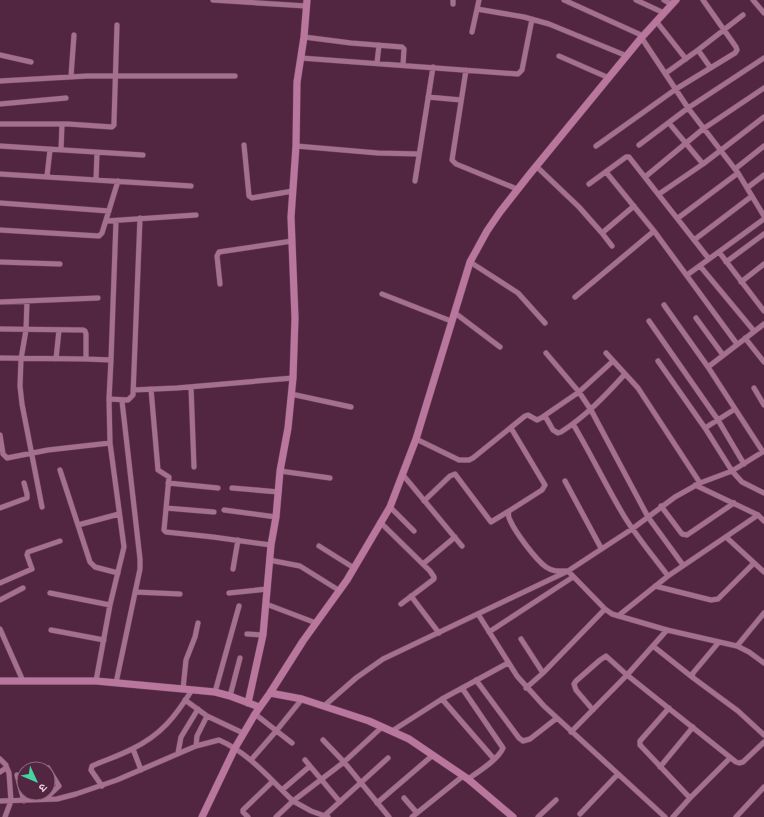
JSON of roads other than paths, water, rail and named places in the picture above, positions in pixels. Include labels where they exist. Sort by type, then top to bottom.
[{"type":"street","points":[[213,0],[306,3],[304,37],[297,82],[296,146],[293,191],[292,241],[295,318],[293,378],[288,428],[280,471],[276,517],[269,560],[263,635],[248,703]]},
{"type":"street","points":[[472,32],[479,0]]},
{"type":"street","points":[[564,0],[632,30],[642,37],[688,108],[736,171],[752,196],[762,207],[764,216]]},
{"type":"street","points":[[636,0],[664,13]]},
{"type":"street","points":[[202,817],[235,748],[257,710],[270,694],[303,641],[340,590],[390,507],[416,438],[470,262],[487,231],[517,189],[642,37],[673,2],[664,0]]},
{"type":"street","points":[[596,146],[676,89],[737,50],[703,0]]},
{"type":"street","points":[[753,0],[764,14]]},
{"type":"street","points":[[477,8],[548,24],[627,56]]},
{"type":"street","points":[[666,73],[698,50],[743,14]]},
{"type":"street","points":[[301,58],[515,74],[521,72],[532,20]]},
{"type":"street","points":[[656,21],[686,59]]},
{"type":"street","points":[[0,124],[62,124],[112,127],[114,125],[117,25]]},
{"type":"street","points":[[71,76],[74,35]]},
{"type":"street","points":[[304,37],[403,48],[403,65]]},
{"type":"street","points":[[377,63],[379,45]]},
{"type":"street","points":[[698,50],[710,67]]},
{"type":"street","points":[[0,55],[31,62]]},
{"type":"street","points":[[559,56],[608,78]]},
{"type":"street","points":[[639,146],[688,108],[764,58]]},
{"type":"street","points":[[415,181],[433,67]]},
{"type":"street","points":[[466,70],[452,160],[456,164],[517,189]]},
{"type":"street","points":[[0,81],[71,76],[116,75],[235,76]]},
{"type":"street","points":[[645,177],[703,129],[764,88]]},
{"type":"street","points":[[428,97],[461,100]]},
{"type":"street","points":[[0,104],[66,98]]},
{"type":"street","points":[[659,194],[703,164],[764,117]]},
{"type":"street","points":[[669,123],[703,164]]},
{"type":"street","points":[[61,150],[62,124]]},
{"type":"street","points":[[244,145],[250,198],[270,196],[293,191]]},
{"type":"street","points":[[0,146],[143,155]]},
{"type":"street","points":[[296,146],[378,153],[419,154]]},
{"type":"street","points":[[678,218],[764,146]]},
{"type":"street","points":[[46,176],[50,150]]},
{"type":"street","points":[[96,180],[97,153]]},
{"type":"street","points":[[589,184],[629,156],[709,259]]},
{"type":"street","points":[[536,166],[579,207],[612,246]]},
{"type":"street","points":[[606,172],[654,231],[738,344]]},
{"type":"street","points":[[0,174],[191,186]]},
{"type":"street","points":[[747,188],[764,175]]},
{"type":"street","points":[[0,230],[97,237],[101,235],[118,181]]},
{"type":"street","points":[[694,240],[752,196]]},
{"type":"street","points":[[0,203],[109,211]]},
{"type":"street","points":[[602,233],[634,206]]},
{"type":"street","points":[[106,221],[196,215]]},
{"type":"street","points":[[108,399],[122,401],[132,398],[140,218]]},
{"type":"street","points":[[687,275],[764,220]]},
{"type":"street","points":[[96,681],[110,605],[124,547],[110,443],[108,399],[111,360],[116,221]]},
{"type":"street","points":[[575,297],[654,231]]},
{"type":"street","points":[[726,262],[764,234]]},
{"type":"street","points":[[220,284],[217,256],[219,252],[292,241]]},
{"type":"street","points":[[719,252],[740,282],[764,311]]},
{"type":"street","points":[[0,262],[60,264]]},
{"type":"street","points":[[470,262],[518,293],[545,323]]},
{"type":"street","points":[[740,282],[764,264]]},
{"type":"street","points":[[700,266],[754,331]]},
{"type":"street","points":[[382,294],[451,321]]},
{"type":"street","points":[[0,302],[98,298]]},
{"type":"street","points":[[27,301],[26,330],[21,359],[21,391],[31,454],[42,507]]},
{"type":"street","points":[[324,706],[356,678],[383,659],[568,571],[632,529],[661,506],[698,484],[732,471],[763,451],[708,367],[664,304]]},
{"type":"street","points":[[454,313],[500,348]]},
{"type":"street","points":[[696,318],[723,355]]},
{"type":"street","points":[[649,321],[718,420],[744,464]]},
{"type":"street","points":[[708,367],[764,324]]},
{"type":"street","points":[[0,329],[83,330],[86,332],[86,359]]},
{"type":"street","points":[[56,359],[59,330]]},
{"type":"street","points":[[745,338],[764,362]]},
{"type":"street","points":[[546,353],[591,410],[648,517],[683,566]]},
{"type":"street","points":[[606,353],[638,388],[698,484],[758,515],[764,521]]},
{"type":"street","points":[[0,358],[111,360]]},
{"type":"street","points":[[416,438],[459,460],[469,460],[528,415],[537,420],[545,416],[578,392],[613,361]]},
{"type":"street","points":[[658,361],[732,471],[742,482],[763,492]]},
{"type":"street","points":[[545,416],[553,430],[558,433],[591,410],[625,374]]},
{"type":"street","points":[[133,390],[190,387],[293,378]]},
{"type":"street","points":[[190,387],[194,467]]},
{"type":"street","points":[[754,388],[764,406]]},
{"type":"street","points":[[151,389],[158,470],[169,477],[164,530],[168,533],[213,536],[271,545]]},
{"type":"street","points":[[291,394],[351,407]]},
{"type":"street","points":[[116,683],[140,569],[140,552],[122,401]]},
{"type":"street","points":[[704,428],[735,409]]},
{"type":"street","points":[[573,424],[632,529],[668,576]]},
{"type":"street","points":[[424,500],[450,476],[455,474],[491,522],[542,490],[545,485],[510,428]]},
{"type":"street","points":[[0,435],[3,454],[5,457],[110,443]]},
{"type":"street","points":[[60,470],[88,558],[92,566],[118,573]]},
{"type":"street","points":[[280,471],[330,478]]},
{"type":"street","points":[[402,475],[462,546]]},
{"type":"street","points":[[566,481],[601,548]]},
{"type":"street","points":[[0,508],[26,498],[27,494],[24,483]]},
{"type":"street","points":[[168,483],[218,488]]},
{"type":"street","points":[[232,488],[279,492]]},
{"type":"street","points":[[661,506],[682,534],[687,535],[734,503]]},
{"type":"street","points":[[390,507],[414,531]]},
{"type":"street","points":[[166,508],[214,512]]},
{"type":"street","points":[[224,510],[276,517]]},
{"type":"street","points":[[509,511],[509,519],[541,563],[553,571],[568,571],[605,610],[618,616],[667,630],[737,646],[749,652],[764,663]]},
{"type":"street","points":[[78,525],[119,514]]},
{"type":"street","points":[[618,616],[668,576],[758,515]]},
{"type":"street","points":[[380,522],[430,571],[434,577],[434,579],[401,604]]},
{"type":"street","points":[[423,564],[455,537]]},
{"type":"street","points":[[726,537],[764,572]]},
{"type":"street","points":[[233,569],[238,540]]},
{"type":"street","points":[[0,583],[32,569],[27,555],[29,552],[60,541]]},
{"type":"street","points":[[319,546],[354,568]]},
{"type":"street","points":[[269,560],[300,566],[340,590]]},
{"type":"street","points":[[655,586],[711,600],[718,599],[754,563]]},
{"type":"street","points":[[489,632],[573,576]]},
{"type":"street","points":[[0,600],[23,588]]},
{"type":"street","points":[[229,593],[267,589]]},
{"type":"street","points":[[135,592],[180,594]]},
{"type":"street","points":[[50,593],[110,605]]},
{"type":"street","points":[[411,596],[438,633]]},
{"type":"street","points":[[266,604],[316,622]]},
{"type":"street","points":[[215,692],[239,606]]},
{"type":"street","points":[[526,688],[543,673],[605,610]]},
{"type":"street","points":[[478,614],[508,663],[526,688],[571,732],[665,817]]},
{"type":"street","points":[[737,646],[764,614]]},
{"type":"street","points":[[183,689],[186,660],[195,637],[198,623]]},
{"type":"street","points":[[0,629],[23,681]]},
{"type":"street","points":[[51,630],[104,640]]},
{"type":"street","points":[[571,732],[627,675],[667,630]]},
{"type":"street","points":[[247,634],[263,635]]},
{"type":"street","points":[[521,639],[543,673]]},
{"type":"street","points":[[692,677],[693,673],[719,642]]},
{"type":"street","points":[[653,646],[695,681],[738,711],[764,736]]},
{"type":"street","points":[[593,710],[574,687],[576,681],[606,656],[627,675],[736,762],[741,763],[764,742]]},
{"type":"street","points":[[230,696],[240,658]]},
{"type":"street","points":[[392,731],[442,699],[508,663]]},
{"type":"street","points":[[1,679],[23,681],[96,681],[215,692],[248,703],[292,743]]},
{"type":"street","points":[[476,680],[519,738],[523,741],[530,739],[557,718]]},
{"type":"street","points":[[404,798],[414,815],[494,759],[504,748],[462,688]]},
{"type":"street","points":[[102,786],[91,770],[92,766],[133,749],[161,730],[168,724],[192,690]]},
{"type":"street","points":[[270,694],[302,699],[324,706],[369,721],[409,739],[466,778],[513,817]]},
{"type":"street","points":[[252,760],[302,699]]},
{"type":"street","points":[[442,699],[494,759]]},
{"type":"street","points":[[186,700],[207,716],[243,734]]},
{"type":"street","points":[[669,708],[639,743],[641,747],[690,798]]},
{"type":"street","points":[[178,753],[181,737],[198,709]]},
{"type":"street","points":[[196,746],[196,736],[207,716]]},
{"type":"street","points":[[276,817],[321,778],[344,762],[382,727]]},
{"type":"street","points":[[660,767],[692,727]]},
{"type":"street","points":[[56,798],[66,797],[102,786],[178,753],[196,746],[219,740],[235,748],[252,760],[293,801],[306,809],[325,817],[388,758]]},
{"type":"street","points":[[323,740],[344,762],[389,817]]},
{"type":"street","points":[[133,749],[141,770]]},
{"type":"street","points":[[377,803],[432,755]]},
{"type":"street","points":[[673,817],[730,758]]},
{"type":"street","points":[[0,759],[6,766],[9,773],[11,801],[6,817]]},
{"type":"street","points":[[305,760],[340,802]]},
{"type":"street","points":[[0,772],[5,769],[6,766]]},
{"type":"street","points":[[282,790],[310,766]]},
{"type":"street","points":[[580,814],[618,774]]},
{"type":"street","points":[[248,817],[243,810],[273,781]]},
{"type":"street","points":[[736,817],[764,787]]},
{"type":"street","points":[[538,817],[556,800]]},
{"type":"street","points":[[0,801],[16,801]]}]
